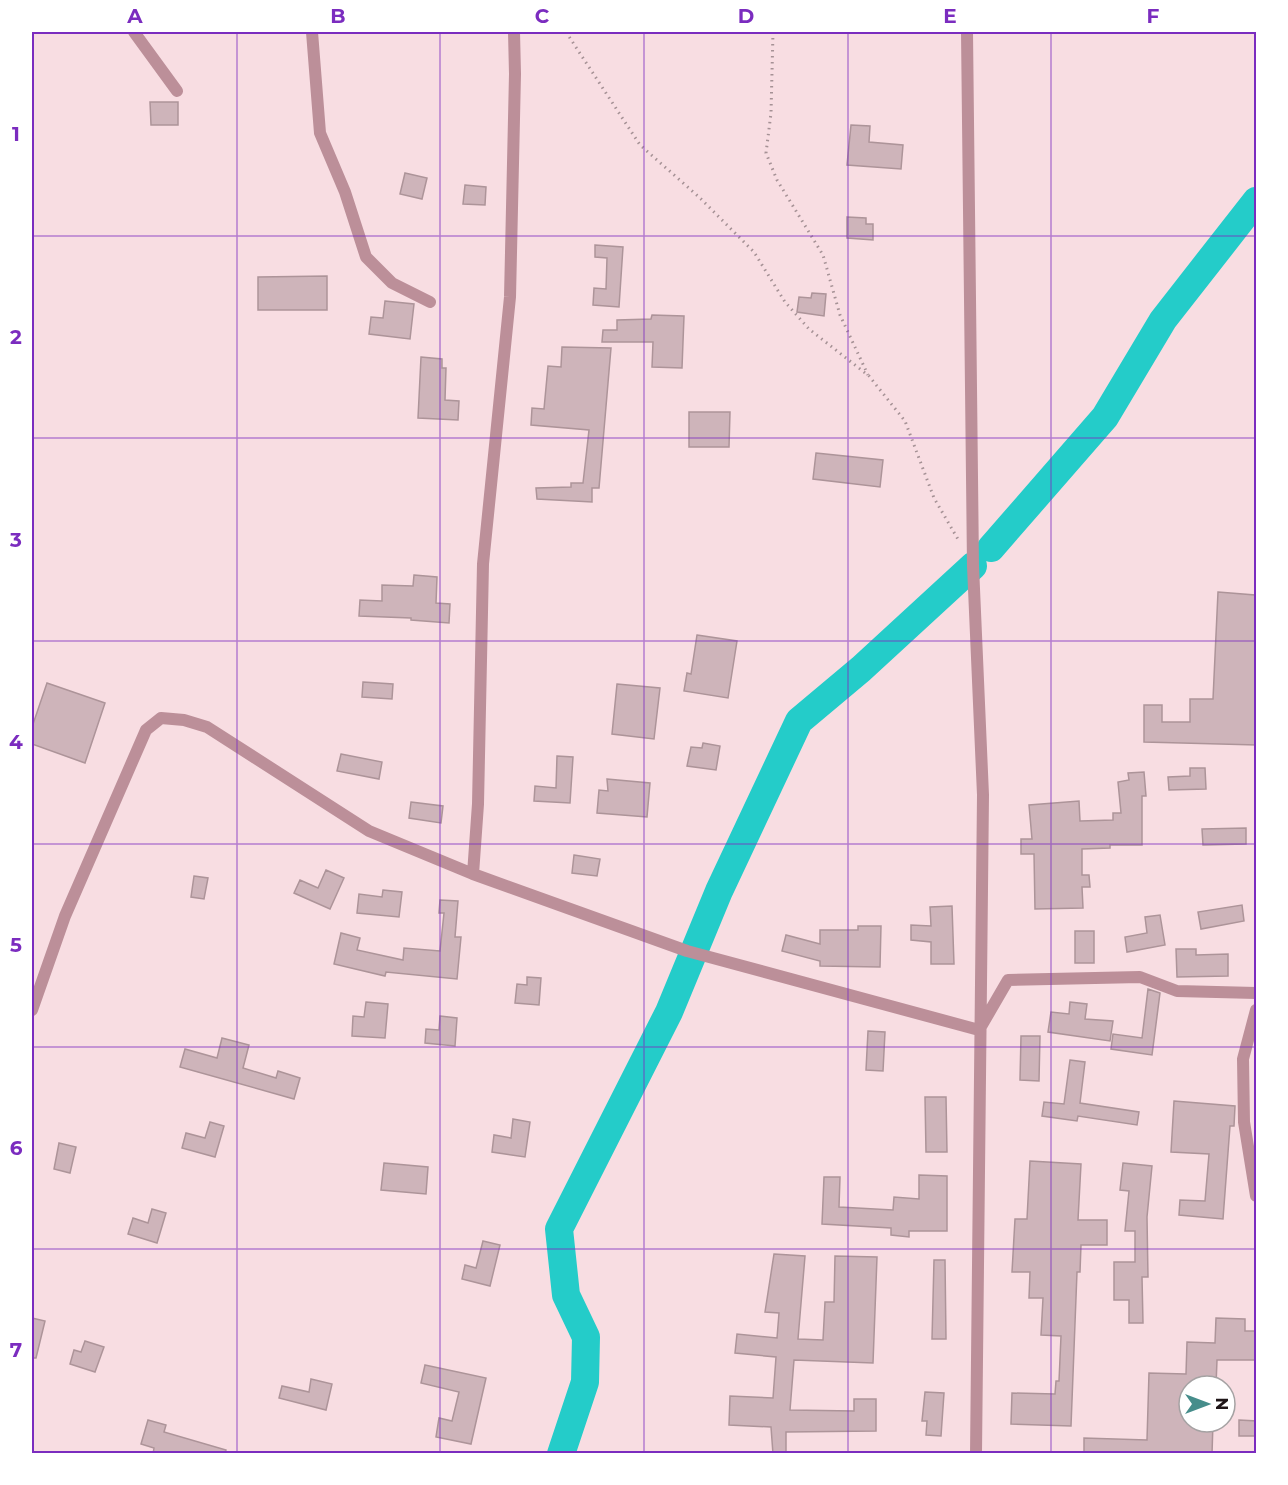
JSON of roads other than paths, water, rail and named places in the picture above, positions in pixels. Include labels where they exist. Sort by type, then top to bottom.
[{"type":"street","points":[[134,32],[177,92]]},
{"type":"street","points":[[312,32],[320,133],[345,192],[366,257],[392,284],[430,302]]},
{"type":"street","points":[[473,873],[478,804],[483,564],[510,297],[514,32]]},
{"type":"street","points":[[967,32],[973,566],[983,795],[976,1454]]},
{"type":"street","points":[[32,1010],[65,916],[146,730],[161,718],[184,720],[207,727],[369,831],[473,873],[687,951],[979,1030]]},
{"type":"street","points":[[979,1030],[1008,980],[1140,977],[1177,991],[1257,993]]},
{"type":"street","points":[[1257,1010],[1243,1059],[1244,1122],[1257,1197]]},
{"type":"waterway","points":[[991,548],[1105,417],[1163,320],[1256,201]]},
{"type":"waterway","points":[[561,1454],[585,1382],[586,1337],[566,1295],[559,1229],[669,1012],[719,891],[799,721],[861,669],[973,566]]}]
